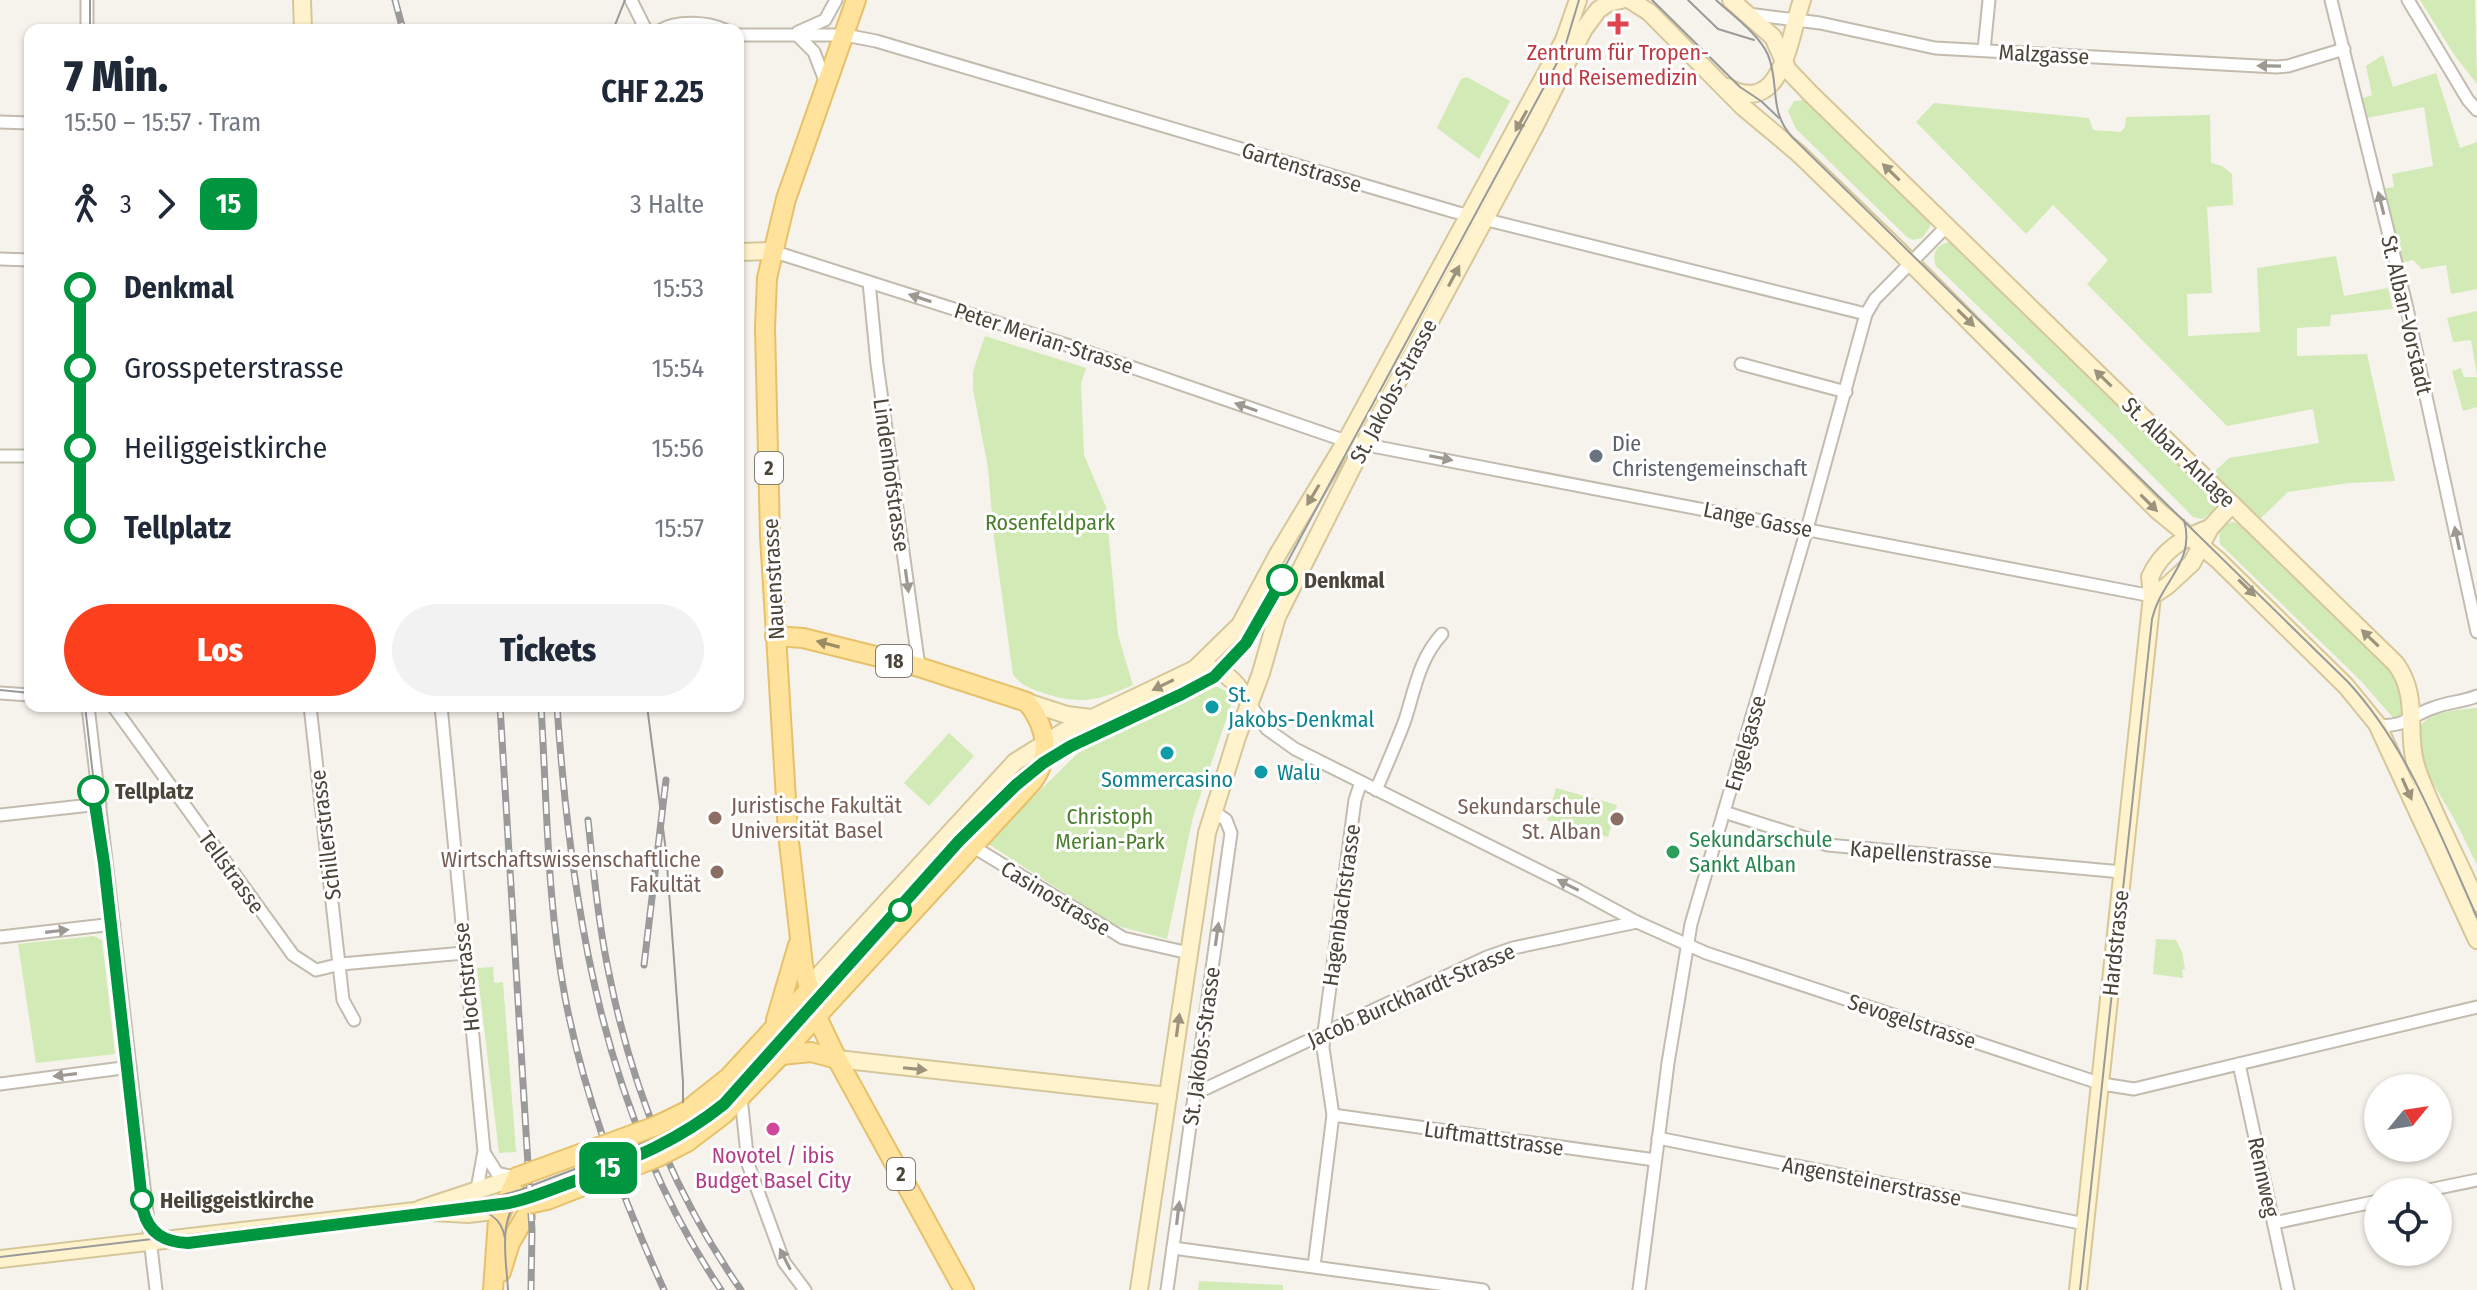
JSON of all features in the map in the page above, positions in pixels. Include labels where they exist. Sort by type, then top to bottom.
[{"type":"main road","points":[[302,0],[303,24]]},
{"type":"main road","name":"Nauenstrasse","points":[[844,0],[845,35]]},
{"type":"main road","name":"Nauenstrasse","points":[[809,990],[788,833],[775,636],[765,328],[767,278],[786,199],[856,0]]},
{"type":"main road","name":"St. Jakobs-Strasse","points":[[1139,1290],[1205,845],[1213,811],[1277,617],[1564,40],[1578,0]]},
{"type":"main road","name":"St. Jakobs-Strasse","points":[[809,990],[821,973],[1005,773],[1045,742],[1195,669],[1240,625],[1278,554],[1588,21],[1604,6],[1621,0]]},
{"type":"main road","points":[[1630,0],[1646,6],[1743,107],[1798,153],[2157,510],[2196,541],[2346,686],[2378,725],[2477,940]]},
{"type":"main road","name":"St. Alban-Anlage","points":[[1731,0],[1773,37],[1795,78],[2396,664],[2409,687],[2412,749],[2418,772],[2477,903]]},
{"type":"main road","points":[[1725,87],[1748,95],[1761,93],[1773,83],[1802,0]]},
{"type":"main road","name":"Peter Merian-Strasse","points":[[744,252],[772,251]]},
{"type":"main road","name":"Hardstrasse","points":[[2078,1290],[2152,596],[2149,583],[2153,570],[2174,545],[2196,541],[2232,504]]},
{"type":"main road","name":"Hardstrasse","points":[[2152,596],[2192,563],[2196,541]]},
{"type":"main road","name":"18","points":[[775,636],[803,638],[919,667],[1027,702]]},
{"type":"main road","points":[[1195,669],[1207,668],[1226,673],[1236,682],[1249,703]]},
{"type":"main road","points":[[1027,702],[1074,717],[1093,718]]},
{"type":"main road","points":[[0,1259],[152,1250],[415,1211],[481,1213],[527,1210],[658,1157],[687,1142],[715,1122],[741,1097],[1033,781],[1043,763],[1045,742],[1037,717],[1027,702]]},
{"type":"main road","points":[[763,1040],[779,1013],[800,939]]},
{"type":"main road","points":[[415,1211],[517,1177],[656,1126],[685,1112],[722,1083],[809,990]]},
{"type":"main road","name":"2","points":[[809,990],[816,1015],[837,1059],[964,1290]]},
{"type":"main road","points":[[781,1055],[811,1052],[837,1059],[1168,1096]]},
{"type":"main road","points":[[494,1290],[496,1239],[501,1210],[517,1177]]},
{"type":"main road","points":[[477,1189],[481,1213],[496,1239]]},
{"type":"main road","points":[[494,1290],[510,1243],[527,1210]]},
{"type":"street","points":[[87,0],[87,24]]},
{"type":"street","points":[[631,0],[642,24]]},
{"type":"street","points":[[639,18],[640,0]]},
{"type":"street","points":[[827,86],[814,52],[794,36],[825,20],[836,0]]},
{"type":"street","points":[[1984,50],[1989,0]]},
{"type":"street","name":"St. Alban-Vorstadt","points":[[2331,0],[2406,304],[2477,632]]},
{"type":"street","points":[[2408,0],[2477,110]]},
{"type":"street","name":"Malzgasse","points":[[1745,13],[1820,23],[1935,48],[2276,67],[2344,49]]},
{"type":"street","points":[[675,24],[705,24]]},
{"type":"street","name":"Gartenstrasse","points":[[744,35],[845,35],[876,41],[1476,218],[1866,314]]},
{"type":"street","points":[[0,122],[24,123]]},
{"type":"street","name":"Engelgasse","points":[[1639,1290],[1687,945],[1866,314],[1875,299],[1947,226]]},
{"type":"street","name":"Peter Merian-Strasse","points":[[772,251],[1073,347],[1346,441],[1364,444]]},
{"type":"street","points":[[0,259],[24,260]]},
{"type":"street","name":"Lindenhofstrasse","points":[[869,282],[877,364],[919,667]]},
{"type":"street","points":[[1741,364],[1846,392]]},
{"type":"street","name":"Lange Gasse","points":[[1364,444],[2152,596]]},
{"type":"street","points":[[0,456],[24,456]]},
{"type":"street","points":[[1376,790],[1406,715],[1418,673],[1430,647],[1442,634]]},
{"type":"street","points":[[0,693],[24,695]]},
{"type":"street","points":[[2378,725],[2391,726],[2412,712],[2477,696]]},
{"type":"street","name":"Sevogelstrasse","points":[[1249,703],[1267,729],[1286,744],[1687,945],[2100,1084],[2134,1089],[2477,1007]]},
{"type":"street","points":[[89,712],[156,1290]]},
{"type":"street","name":"Tellstrasse","points":[[117,712],[293,955],[316,970],[341,964],[464,953]]},
{"type":"street","name":"Schillerstrasse","points":[[311,712],[341,964]]},
{"type":"street","name":"Hochstrasse","points":[[442,712],[484,1151],[477,1189]]},
{"type":"street","name":"Hagenbachstrasse","points":[[1314,1266],[1333,1115],[1323,1048],[1324,1032],[1355,800],[1361,782]]},
{"type":"street","points":[[0,815],[100,804]]},
{"type":"street","name":"St. Jakobs-Strasse","points":[[1167,1290],[1231,833],[1226,820],[1213,811]]},
{"type":"street","name":"Kapellenstrasse","points":[[1724,812],[1828,845],[2122,872]]},
{"type":"street","name":"Casinostrasse","points":[[972,846],[1123,938],[1189,953]]},
{"type":"street","name":"Jacob Burckhardt-Strasse","points":[[1194,1094],[1487,957],[1513,948],[1637,922]]},
{"type":"street","points":[[0,937],[114,924]]},
{"type":"street","points":[[341,964],[343,1000],[354,1020]]},
{"type":"street","name":"Rennweg","points":[[2239,1064],[2288,1290]]},
{"type":"street","points":[[0,1084],[130,1067]]},
{"type":"street","points":[[741,1097],[748,1164],[784,1262],[805,1290]]},
{"type":"street","name":"Luftmattstrasse","points":[[1333,1115],[1655,1160]]},
{"type":"street","name":"Angensteinerstrasse","points":[[1658,1138],[2085,1224]]},
{"type":"street","points":[[484,1151],[497,1173],[517,1177]]},
{"type":"street","points":[[2452,1185],[2477,1180]]},
{"type":"street","points":[[2274,1223],[2364,1204]]},
{"type":"street","points":[[1173,1248],[1483,1290]]},
{"type":"green space","points":[[2420,0],[2475,0],[2477,84],[2455,56]]},
{"type":"green space","points":[[2383,55],[2393,87],[2436,73],[2460,148],[2477,142],[2477,289],[2451,294],[2446,265],[2422,269],[2413,260],[2400,263],[2381,189],[2394,187],[2392,174],[2433,166],[2424,107],[2367,118],[2361,99],[2372,95],[2366,66]]},
{"type":"green space","points":[[1467,77],[1510,101],[1479,159],[1437,128],[1461,79]]},
{"type":"green space","points":[[1794,101],[1809,102],[1930,220],[1930,227],[1922,238],[1913,240],[1907,237],[1796,129],[1788,111]]},
{"type":"green space","points":[[1934,103],[2089,118],[2093,130],[2121,132],[2126,117],[2210,115],[2211,163],[2222,166],[2232,174],[2233,205],[2207,207],[2212,293],[2187,294],[2188,336],[2260,332],[2257,268],[2336,256],[2344,296],[2388,288],[2393,309],[2331,315],[2330,326],[2297,328],[2297,356],[2367,354],[2395,481],[2349,483],[2288,492],[2260,519],[2212,474],[2229,458],[2319,443],[2313,409],[2227,426],[2087,284],[2108,260],[2053,205],[2026,234],[1916,122]]},
{"type":"green space","points":[[1949,242],[1957,245],[2214,496],[2216,508],[2203,519],[2193,517],[1936,266],[1936,250]]},
{"type":"green space","points":[[2477,311],[2477,375],[2471,340],[2453,342],[2447,318]]},
{"type":"green space","name":"Rosenfeldpark","points":[[985,336],[1086,368],[1081,384],[1084,455],[1106,507],[1118,635],[1133,685],[1110,694],[1081,700],[1059,697],[1028,687],[1013,675],[994,538],[988,468],[973,389],[973,371]]},
{"type":"green space","points":[[2461,368],[2464,377],[2477,377],[2477,407],[2463,411],[2452,371]]},
{"type":"green space","points":[[2227,523],[2239,524],[2380,659],[2385,659],[2401,681],[2405,715],[2395,720],[2361,681],[2220,544],[2219,531]]},
{"type":"green space","name":"Christoph Merian-Park","points":[[1213,685],[1226,691],[1231,705],[1193,817],[1167,939],[1114,925],[987,843],[1085,746],[1201,688]]},
{"type":"green space","points":[[2477,708],[2477,865],[2426,769],[2418,732],[2423,723],[2434,715]]},
{"type":"green space","points":[[949,733],[974,756],[929,806],[904,783]]},
{"type":"green space","points":[[1556,788],[1617,805],[1608,837],[1547,820]]},
{"type":"green space","points":[[94,936],[102,940],[115,1054],[36,1063],[18,944]]},
{"type":"green space","points":[[2156,939],[2176,940],[2182,952],[2183,978],[2153,974]]},
{"type":"green space","points":[[493,967],[494,983],[503,982],[516,1152],[499,1153],[477,968]]},
{"type":"green space","points":[[1199,1281],[1283,1285],[1283,1290],[1198,1290]]},
{"type":"tram line","points":[[90,0],[90,24]]},
{"type":"tram line","points":[[615,24],[625,0]]},
{"type":"tram line","points":[[0,1257],[489,1199],[669,1133],[706,1111],[1012,781],[1055,749],[1206,675],[1244,637],[1255,622],[1564,50],[1579,0]]},
{"type":"tram line","points":[[1652,0],[1740,87],[1779,118]]},
{"type":"tram line","points":[[1688,0],[1718,29],[1754,40]]},
{"type":"tram line","points":[[1716,0],[1764,47],[1771,66],[1780,117],[1792,137],[2348,682],[2370,708],[2422,794],[2477,917]]},
{"type":"tram line","points":[[2080,1290],[2152,619],[2162,593],[2182,560],[2186,535],[2184,520]]},
{"type":"tram line","name":"15","points":[[93,791],[143,1210],[154,1232],[169,1241],[188,1243],[509,1203],[541,1194],[656,1149],[707,1118],[724,1104],[959,841],[1016,785],[1071,746],[1214,677],[1246,643],[1282,580]]},
{"type":"tram line","points":[[0,690],[24,692]]},
{"type":"tram line","points":[[86,712],[143,1210],[154,1232],[167,1240]]},
{"type":"tram line","points":[[648,712],[666,851],[683,1082],[683,1107],[669,1132]]},
{"type":"tram line","points":[[508,1290],[507,1223],[517,1199],[527,1189]]},
{"type":"tram line","points":[[465,1209],[491,1215],[500,1224],[505,1238]]},
{"type":"railway","points":[[395,0],[401,24]]},
{"type":"railway","points":[[500,712],[532,1230],[531,1290]]},
{"type":"railway","points":[[541,712],[551,888],[565,997],[583,1072],[606,1146],[664,1290]]},
{"type":"railway","points":[[557,712],[572,859],[600,1010],[621,1083],[648,1154],[681,1223],[721,1290]]},
{"type":"railway","points":[[644,965],[666,780]]},
{"type":"railway","points":[[588,820],[603,943],[632,1065],[677,1181],[741,1290]]},
{"type":"place","name":"Zentrum für Tropen- und Reisemedizin","points":[[1618,24]]},
{"type":"place","name":"Die Christengemeinschaft","points":[[1596,456]]},
{"type":"place","name":"Denkmal","points":[[1282,580]]},
{"type":"place","name":"St. Jakobs-Denkmal","points":[[1212,707]]},
{"type":"place","name":"Sommercasino","points":[[1167,753]]},
{"type":"place","name":"Walu","points":[[1261,772]]},
{"type":"place","name":"Tellplatz","points":[[93,791]]},
{"type":"place","name":"Juristische Fakultät Universität Basel","points":[[715,818]]},
{"type":"place","name":"Sekundarschule St. Alban","points":[[1617,819]]},
{"type":"place","name":"Sekundarschule Sankt Alban","points":[[1673,852]]},
{"type":"place","name":"Wirtschaftswissenschaftliche Fakultät","points":[[717,872]]},
{"type":"place","name":"Novotel / ibis Budget Basel City","points":[[773,1129]]},
{"type":"place","name":"Heiliggeistkirche","points":[[142,1200]]}]
